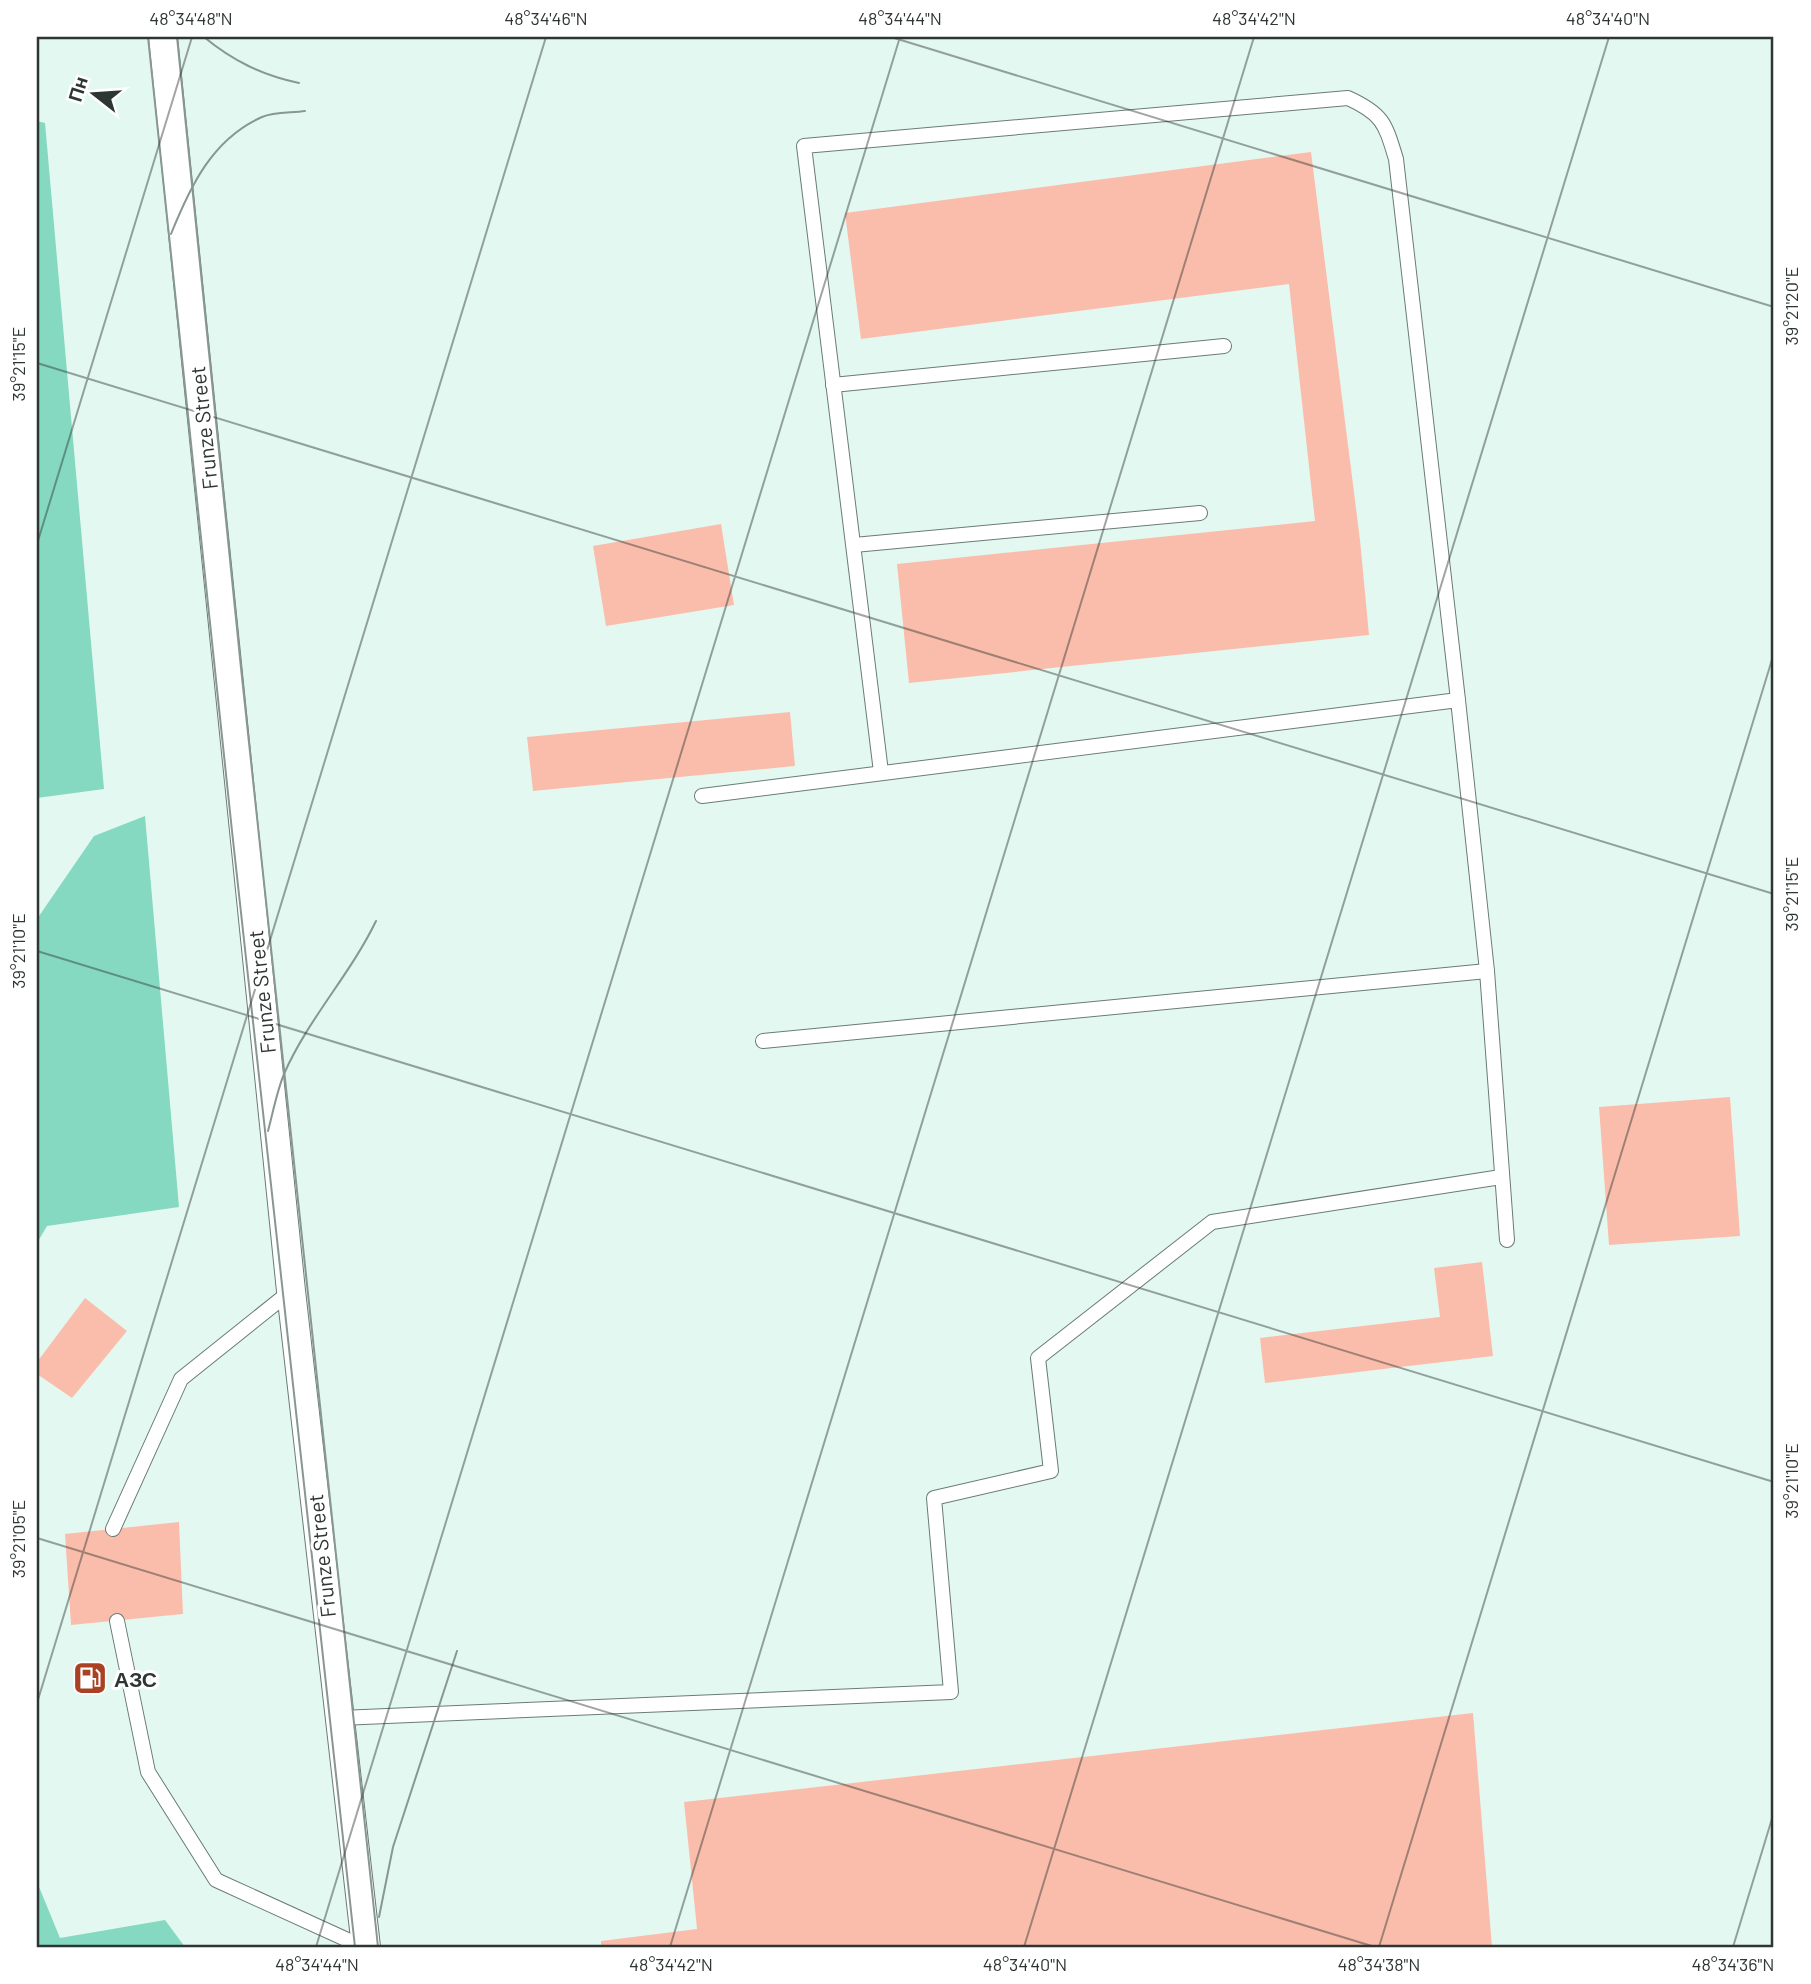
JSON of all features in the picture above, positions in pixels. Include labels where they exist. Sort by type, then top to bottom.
[{"type":"street","name":"Frunze Street","points":[[163,37],[291,1290],[364,1947]]},
{"type":"lane","points":[[881,772],[804,146],[1348,98],[1373,110],[1388,131],[1396,159],[1487,971],[1507,1240]]},
{"type":"lane","points":[[833,385],[1224,346]]},
{"type":"lane","points":[[854,545],[1200,513]]},
{"type":"lane","points":[[702,796],[1458,700]]},
{"type":"lane","points":[[763,1041],[1487,971]]},
{"type":"lane","points":[[340,1718],[951,1692],[934,1498],[1051,1471],[1038,1358],[1212,1222],[1501,1177]]},
{"type":"lane","points":[[113,1529],[181,1379],[291,1290]]},
{"type":"lane","points":[[117,1620],[148,1772],[216,1880],[364,1947]]},
{"type":"green space","points":[[37,121],[45,123],[104,789],[37,798]]},
{"type":"green space","points":[[145,816],[179,1207],[47,1226],[37,1243],[37,919],[94,836]]},
{"type":"green space","points":[[37,1882],[60,1938],[165,1920],[185,1947],[37,1947]]},
{"type":"building","points":[[1311,152],[1360,540],[1369,635],[909,683],[897,564],[1315,521],[1289,284],[861,339],[845,213]]},
{"type":"building","points":[[721,524],[734,605],[606,626],[593,546]]},
{"type":"building","points":[[790,712],[795,766],[533,791],[527,737]]},
{"type":"building","points":[[1730,1097],[1740,1236],[1609,1245],[1599,1107]]},
{"type":"building","points":[[1482,1262],[1493,1356],[1265,1383],[1260,1338],[1440,1317],[1434,1268]]},
{"type":"building","points":[[85,1298],[127,1331],[72,1398],[37,1374],[37,1362]]},
{"type":"building","points":[[179,1522],[183,1614],[71,1625],[65,1534]]},
{"type":"building","points":[[1473,1713],[1492,1947],[601,1947],[601,1941],[697,1929],[684,1802]]},
{"type":"tram line","points":[[148,37],[355,1947]]},
{"type":"tram line","points":[[177,37],[241,668],[378,1947]]},
{"type":"tram line","points":[[204,37],[248,66],[299,83]]},
{"type":"tram line","points":[[171,234],[195,182],[216,151],[229,138],[262,117],[305,111]]},
{"type":"tram line","points":[[268,1131],[277,1094],[294,1054],[376,921]]},
{"type":"tram line","points":[[379,1917],[393,1847],[457,1651]]},
{"type":"place","name":"АЗС","points":[[90,1678]]}]
